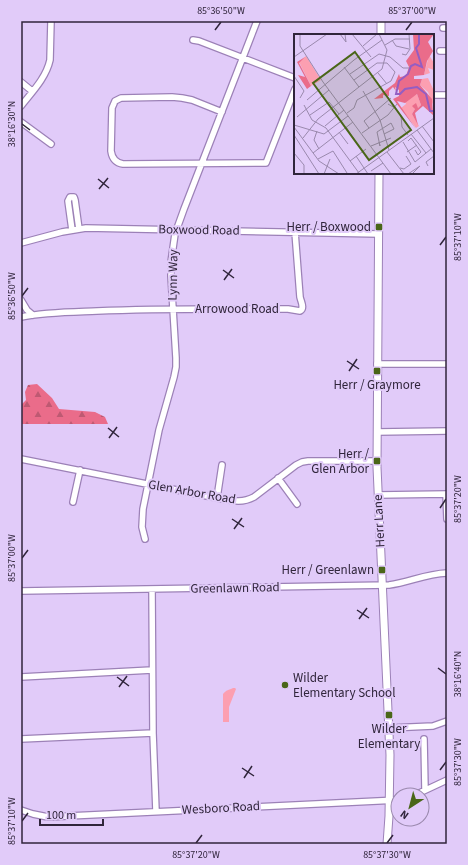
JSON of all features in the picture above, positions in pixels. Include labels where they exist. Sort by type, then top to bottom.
[{"type":"main road","points":[[381,21],[381,34]]},
{"type":"main road","name":"Herr Lane","points":[[379,174],[377,461],[389,728],[390,801],[387,844]]},
{"type":"street","points":[[21,106],[43,76],[49,65],[51,21]]},
{"type":"street","name":"Lynn Way","points":[[145,539],[142,527],[142,518],[148,484],[159,430],[176,367],[171,276],[173,247],[184,210],[257,21]]},
{"type":"street","points":[[193,40],[294,78]]},
{"type":"street","points":[[440,51],[447,51]]},
{"type":"street","points":[[21,82],[32,91]]},
{"type":"street","points":[[222,112],[192,100],[182,98],[125,97],[118,99],[113,104],[112,108],[112,157],[115,161],[123,164],[266,163],[294,92]]},
{"type":"street","points":[[434,95],[447,95]]},
{"type":"street","points":[[21,122],[51,144]]},
{"type":"street","points":[[72,230],[68,199],[72,196],[75,200],[78,229]]},
{"type":"street","name":"Boxwood Road","points":[[21,243],[62,232],[95,228],[379,234]]},
{"type":"street","name":"Arrowood Road","points":[[21,317],[124,310],[288,309],[300,311],[303,307],[300,297],[295,232]]},
{"type":"street","points":[[21,300],[27,310],[33,315]]},
{"type":"street","points":[[377,364],[447,364]]},
{"type":"street","points":[[377,432],[447,431]]},
{"type":"street","name":"Glen Arbor Road","points":[[21,459],[234,501],[247,500],[254,497],[296,465],[305,461],[377,461]]},
{"type":"street","points":[[216,498],[222,465]]},
{"type":"street","points":[[73,502],[80,470]]},
{"type":"street","points":[[278,478],[297,504]]},
{"type":"street","points":[[378,495],[446,494],[447,519]]},
{"type":"street","name":"Greenlawn Road","points":[[21,592],[399,584],[433,574],[447,573]]},
{"type":"street","points":[[152,589],[153,732],[156,811]]},
{"type":"street","points":[[21,677],[152,670]]},
{"type":"street","points":[[389,728],[433,726],[447,721]]},
{"type":"street","points":[[21,739],[153,732]]},
{"type":"street","points":[[424,739],[425,787]]},
{"type":"street","points":[[430,788],[447,780]]},
{"type":"street","name":"Wesboro Road","points":[[21,810],[48,817],[377,800],[390,801]]},
{"type":"green space","points":[[37,384],[52,398],[59,409],[95,412],[105,417],[108,424],[21,424],[21,405],[26,400],[25,392],[28,385]]},
{"type":"shaded area","points":[[233,688],[236,689],[229,707],[229,722],[223,722],[223,694]]},
{"type":"place","name":"Herr / Boxwood","points":[[379,227]]},
{"type":"place","name":"Herr / Graymore","points":[[377,371]]},
{"type":"place","name":"Herr / Glen Arbor","points":[[377,461]]},
{"type":"place","name":"Herr / Greenlawn","points":[[382,570]]},
{"type":"place","name":"Wilder Elementary School","points":[[285,685]]},
{"type":"place","name":"Wilder Elementary","points":[[389,715]]}]
